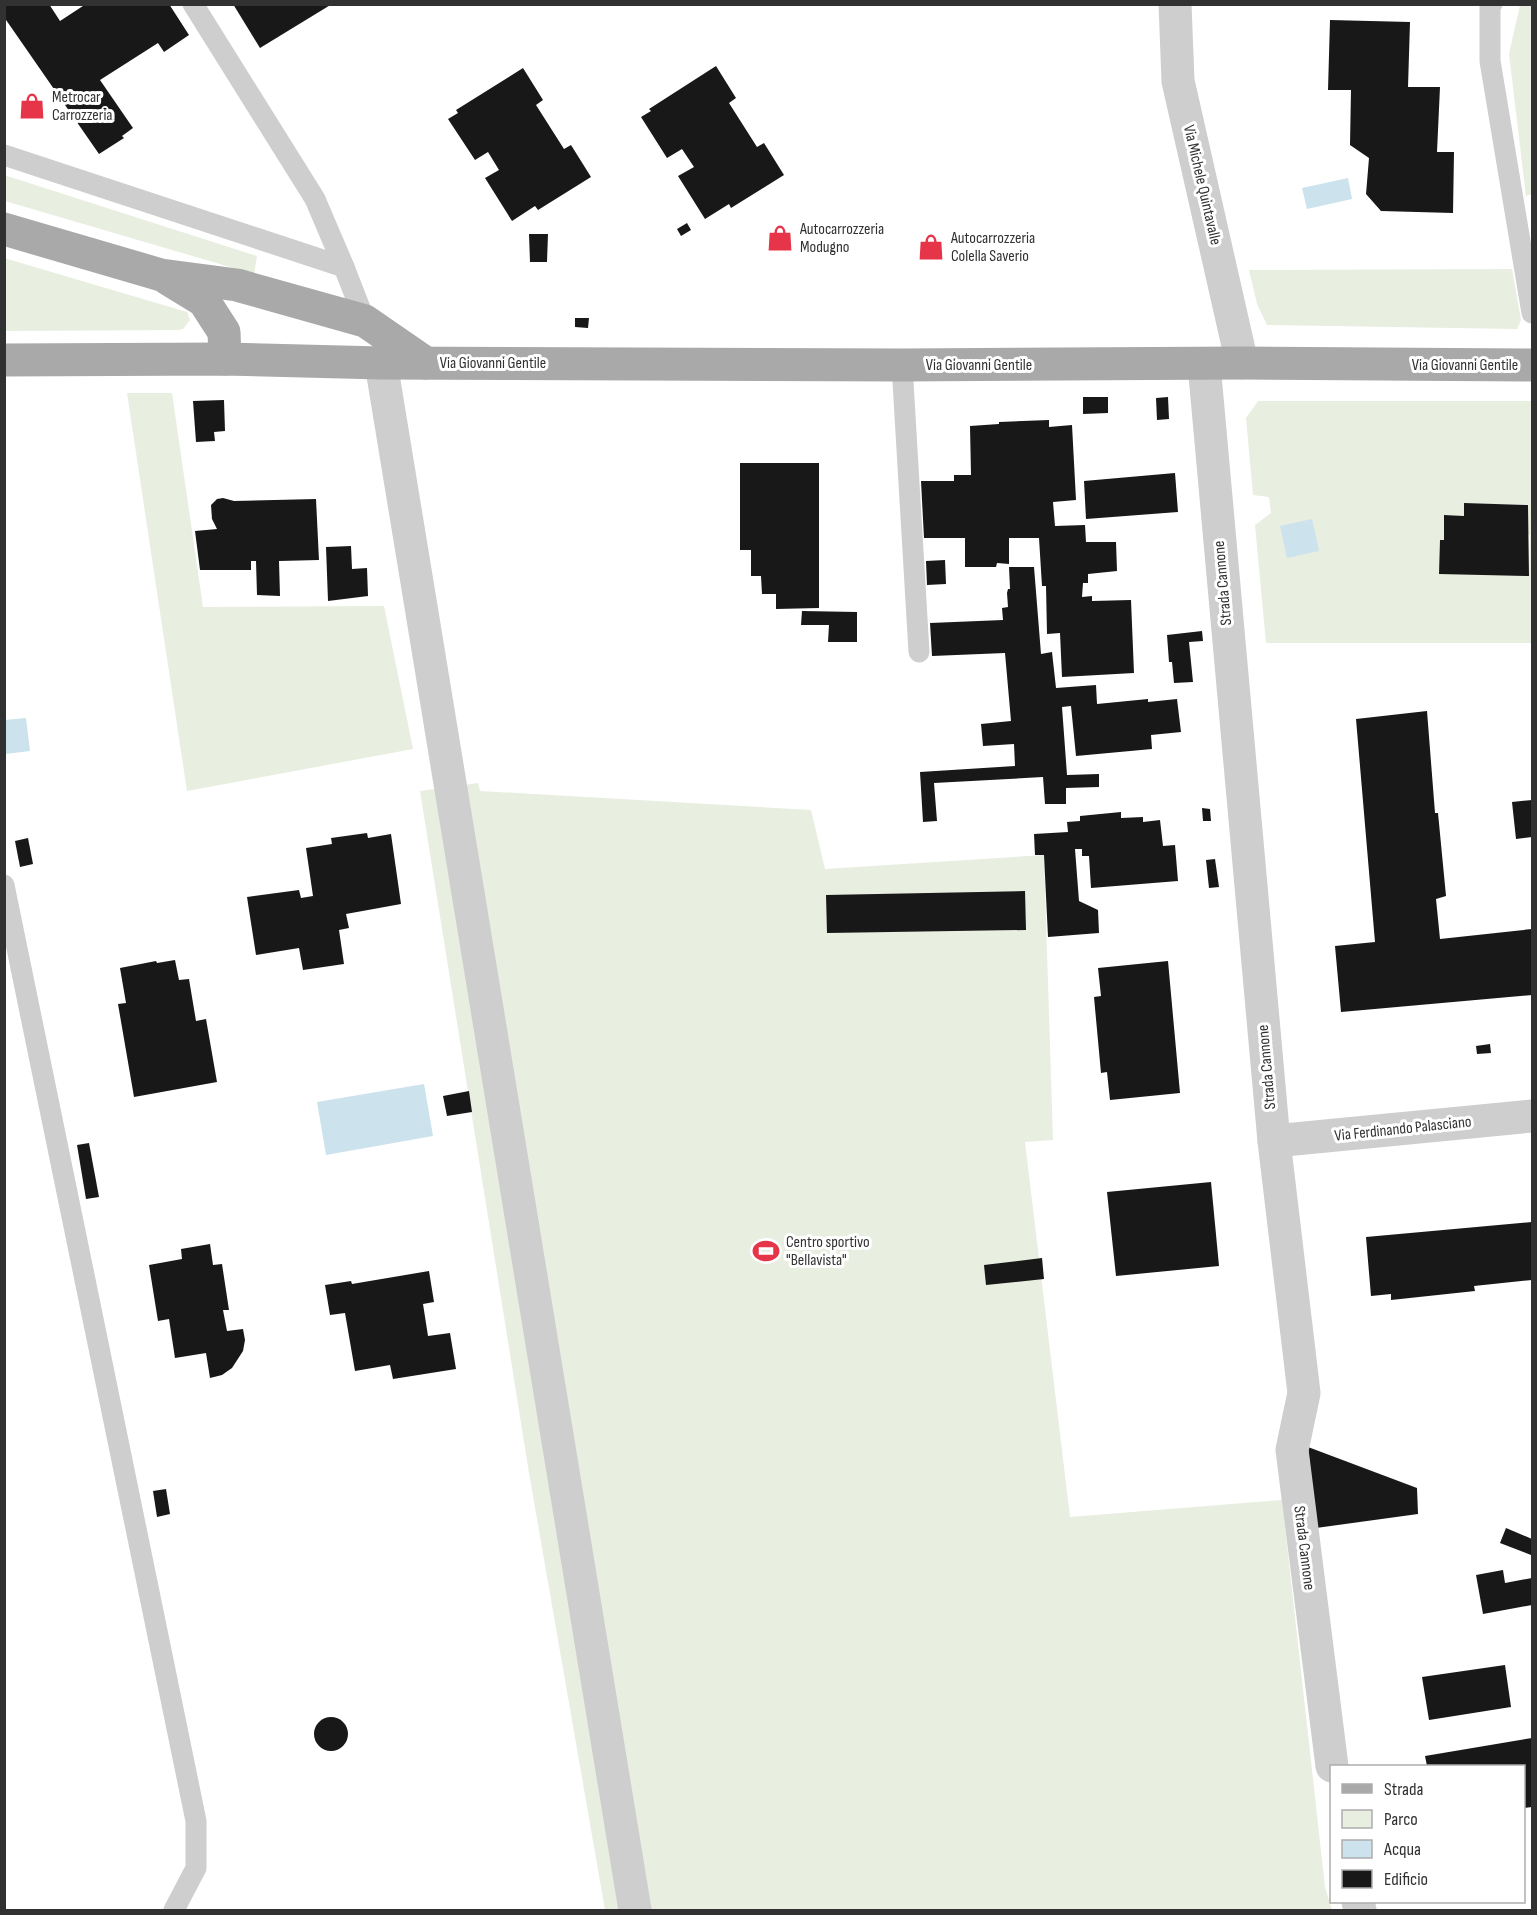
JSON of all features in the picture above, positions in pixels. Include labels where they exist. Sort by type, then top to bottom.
[{"type":"main road","points":[[4,229],[161,275],[237,285],[365,321],[426,363]]},
{"type":"main road","points":[[161,275],[204,301],[224,332],[225,359]]},
{"type":"main road","name":"Via Giovanni Gentile","points":[[4,360],[225,359],[381,363],[902,365],[1242,363],[1533,365]]},
{"type":"street","name":"Via Michele Quintavalle","points":[[1174,4],[1178,81],[1242,363]]},
{"type":"street","points":[[381,363],[635,1911]]},
{"type":"street","name":"Strada Cannone","points":[[1204,364],[1274,1141],[1304,1393],[1292,1450],[1332,1765]]},
{"type":"street","name":"Via Ferdinando Palasciano","points":[[1274,1141],[1533,1116]]},
{"type":"lane","points":[[193,4],[315,199],[365,321]]},
{"type":"lane","points":[[1492,4],[1490,7],[1490,61],[1533,313]]},
{"type":"lane","points":[[4,155],[344,267]]},
{"type":"lane","points":[[902,365],[920,652]]},
{"type":"lane","points":[[4,885],[196,1821],[196,1868],[174,1911]]},
{"type":"green space","points":[[1520,5],[1532,5],[1532,194],[1526,196],[1509,54]]},
{"type":"green space","points":[[4,175],[257,256],[254,274],[5,201]]},
{"type":"green space","points":[[4,258],[187,312],[190,320],[183,329],[178,330],[5,331]]},
{"type":"green space","points":[[1512,269],[1521,320],[1517,329],[1267,325],[1257,304],[1249,270]]},
{"type":"green space","points":[[127,393],[172,393],[203,607],[384,606],[413,749],[187,791]]},
{"type":"green space","points":[[1258,401],[1532,401],[1532,643],[1266,643],[1255,525],[1271,513],[1269,497],[1253,495],[1246,418]],"holes":[[[1464,503],[1528,505],[1529,576],[1440,540],[1444,540],[1445,515],[1464,516]]]},
{"type":"green space","name":"Centro sportivo \"Bellavista\"","points":[[478,783],[480,791],[811,810],[825,869],[1044,855],[1053,1140],[1025,1142],[1070,1517],[1282,1500],[1325,1887],[1332,1910],[605,1910],[529,1473],[420,791]]},
{"type":"water","points":[[1348,178],[1352,199],[1307,209],[1302,188]]},
{"type":"water","points":[[1312,519],[1319,551],[1287,558],[1280,526]]},
{"type":"water","points":[[26,718],[30,751],[5,754],[5,720]]},
{"type":"water","points":[[424,1084],[433,1136],[326,1155],[317,1102]]},
{"type":"building","points":[[4,4],[49,4],[60,21],[86,4],[169,4],[189,35],[164,52],[158,43],[100,80],[133,128],[122,136],[124,138],[99,154],[4,17]]},
{"type":"building","points":[[233,4],[332,4],[260,48]]},
{"type":"building","points":[[1330,20],[1410,22],[1408,87],[1440,87],[1437,152],[1454,152],[1453,213],[1381,211],[1366,194],[1369,158],[1350,145],[1351,90],[1328,90]]},
{"type":"building","points":[[716,66],[736,98],[729,103],[757,147],[764,143],[784,175],[731,208],[729,204],[705,219],[678,176],[694,167],[682,149],[667,158],[641,117],[651,111],[649,109]]},
{"type":"building","points":[[523,68],[543,100],[536,105],[564,149],[571,145],[591,177],[538,210],[535,206],[512,221],[485,178],[499,170],[488,152],[475,160],[448,119],[458,113],[456,110]]},
{"type":"building","points":[[687,223],[691,230],[681,236],[677,229]]},
{"type":"building","points":[[529,234],[548,234],[547,262],[530,262]]},
{"type":"building","points":[[575,318],[589,318],[588,328],[575,327]]},
{"type":"building","points":[[1083,397],[1108,397],[1108,413],[1083,414]]},
{"type":"building","points":[[1168,397],[1169,419],[1157,420],[1156,398]]},
{"type":"building","points":[[224,400],[225,431],[214,432],[215,441],[196,442],[193,401]]},
{"type":"building","points":[[1049,420],[1049,427],[1072,425],[1076,500],[1053,502],[1055,526],[1085,525],[1086,542],[1116,542],[1117,571],[1088,574],[1088,583],[1083,583],[1082,597],[1092,596],[1092,601],[1131,600],[1134,673],[1062,677],[1060,633],[1047,634],[1046,586],[1042,586],[1039,538],[1009,538],[1009,564],[997,563],[996,567],[965,567],[965,538],[924,538],[921,481],[954,481],[954,475],[971,475],[970,426]]},
{"type":"building","points":[[740,463],[819,463],[819,608],[776,609],[776,594],[762,594],[761,576],[751,576],[751,550],[740,550]]},
{"type":"building","points":[[1175,473],[1178,512],[1086,519],[1084,481]]},
{"type":"building","points":[[217,499],[234,501],[316,499],[319,560],[279,561],[280,596],[257,595],[256,561],[251,561],[251,570],[200,570],[195,531],[217,529],[212,519],[211,505]]},
{"type":"building","points":[[1464,503],[1528,505],[1529,576],[1439,574],[1440,540],[1444,540],[1444,515],[1464,516]]},
{"type":"building","points":[[351,546],[352,569],[367,568],[368,596],[328,601],[326,547]]},
{"type":"building","points":[[945,560],[946,584],[927,585],[926,561]]},
{"type":"building","points":[[1009,567],[1034,567],[1041,654],[1052,652],[1056,688],[1096,685],[1097,704],[1148,699],[1148,702],[1177,699],[1181,732],[1151,735],[1152,749],[1076,756],[1071,706],[1062,707],[1067,775],[1099,774],[1099,787],[1066,788],[1066,804],[1045,804],[1043,777],[934,783],[937,821],[923,822],[920,772],[1015,766],[1014,744],[983,746],[981,724],[1011,721],[1005,653],[932,656],[930,623],[1003,620],[1002,608],[1008,607]]},
{"type":"building","points":[[802,611],[857,612],[857,642],[828,642],[829,625],[801,625]]},
{"type":"building","points":[[1202,631],[1203,641],[1189,642],[1193,682],[1174,683],[1172,662],[1169,662],[1167,635]]},
{"type":"building","points":[[1427,711],[1435,813],[1438,813],[1446,896],[1436,899],[1440,939],[1532,929],[1532,995],[1341,1012],[1335,946],[1375,942],[1356,719]]},
{"type":"building","points":[[1532,800],[1532,837],[1516,839],[1512,802]]},
{"type":"building","points":[[1202,808],[1210,809],[1211,821],[1203,821]]},
{"type":"building","points":[[1121,812],[1121,818],[1143,817],[1143,822],[1160,820],[1163,846],[1175,845],[1178,881],[1091,888],[1089,856],[1082,856],[1082,849],[1075,849],[1079,901],[1098,910],[1099,933],[1048,937],[1044,855],[1035,855],[1034,834],[1068,832],[1067,822],[1080,821],[1080,816]]},
{"type":"building","points":[[367,833],[368,838],[391,834],[401,904],[346,914],[349,928],[339,930],[344,964],[303,970],[299,948],[256,955],[247,897],[299,890],[301,898],[313,896],[306,848],[332,844],[331,838]]},
{"type":"building","points":[[28,838],[33,864],[20,867],[15,841]]},
{"type":"building","points":[[1215,859],[1219,887],[1209,888],[1206,860]]},
{"type":"building","points":[[1025,891],[1026,930],[827,933],[826,895]]},
{"type":"building","points":[[175,960],[179,980],[189,979],[196,1021],[206,1019],[217,1082],[134,1097],[118,1004],[126,1003],[120,968]]},
{"type":"building","points":[[1168,961],[1180,1093],[1110,1100],[1107,1072],[1101,1073],[1094,997],[1101,996],[1098,968]]},
{"type":"building","points":[[1490,1044],[1491,1053],[1477,1054],[1476,1046]]},
{"type":"building","points":[[469,1091],[472,1112],[447,1116],[443,1096]]},
{"type":"building","points":[[89,1143],[99,1197],[86,1199],[77,1145]]},
{"type":"building","points":[[1211,1182],[1219,1266],[1116,1276],[1107,1192]]},
{"type":"building","points":[[1532,1222],[1532,1280],[1474,1286],[1475,1291],[1391,1300],[1391,1294],[1371,1296],[1366,1237]]},
{"type":"building","points":[[210,1244],[213,1265],[222,1264],[229,1310],[223,1310],[227,1331],[243,1329],[245,1340],[243,1351],[232,1368],[222,1375],[210,1378],[206,1353],[175,1358],[169,1319],[158,1321],[149,1265],[182,1259],[181,1249]]},
{"type":"building","points":[[1042,1258],[1044,1279],[986,1285],[984,1265]]},
{"type":"building","points":[[429,1271],[434,1302],[423,1304],[428,1336],[450,1333],[456,1369],[393,1379],[390,1365],[355,1371],[345,1313],[330,1315],[325,1285],[351,1281],[352,1284]]},
{"type":"building","points":[[1308,1447],[1417,1488],[1418,1514],[1316,1528]]},
{"type":"building","points":[[166,1489],[170,1514],[157,1517],[153,1491]]},
{"type":"building","points":[[1506,1528],[1532,1539],[1531,1555],[1500,1543]]},
{"type":"building","points":[[1503,1570],[1505,1583],[1532,1578],[1532,1605],[1483,1614],[1476,1575]]},
{"type":"building","points":[[1505,1665],[1511,1707],[1429,1720],[1422,1677]]},
{"type":"building","points":[[331,1717],[343,1722],[348,1734],[343,1746],[331,1751],[319,1746],[314,1734],[319,1722]]},
{"type":"building","points":[[1532,1738],[1532,1807],[1525,1808],[1525,1765],[1427,1765],[1425,1756]]},
{"type":"place","name":"Metrocar Carrozzeria","points":[[32,106]]},
{"type":"place","name":"Autocarrozzeria Modugno","points":[[780,238]]},
{"type":"place","name":"Autocarrozzeria Colella Saverio","points":[[931,247]]},
{"type":"place","name":"Centro sportivo \"Bellavista\"","points":[[766,1251]]}]
